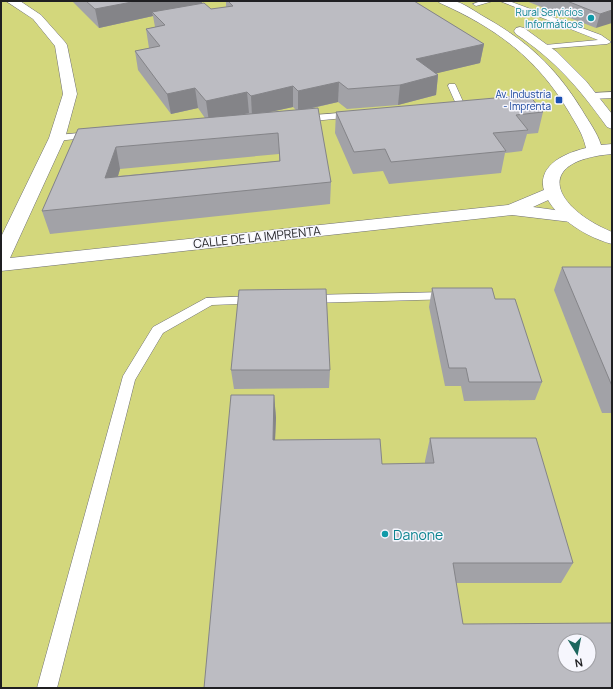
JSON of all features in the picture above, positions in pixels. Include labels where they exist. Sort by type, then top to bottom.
[{"type":"street","points":[[1,257],[57,138],[70,94],[61,45],[37,17],[12,1]]},
{"type":"street","points":[[444,1],[485,21],[523,48],[547,71],[569,100],[593,139],[594,151]]},
{"type":"street","points":[[472,3],[502,19],[545,48],[570,70],[592,96],[612,124]]},
{"type":"street","points":[[612,149],[594,151],[573,156],[559,165],[551,177],[552,192],[558,204],[571,217],[594,231],[612,238]]},
{"type":"street","name":"CALLE DE LA IMPRENTA","points":[[512,210],[552,192]]},
{"type":"street","name":"CALLE DE LA IMPRENTA","points":[[1,265],[512,210],[571,217]]},
{"type":"lane","points":[[472,3],[490,1]]},
{"type":"lane","points":[[503,1],[609,42]]},
{"type":"lane","points":[[545,48],[609,42]]},
{"type":"lane","points":[[438,108],[462,106],[452,86]]},
{"type":"lane","points":[[592,96],[612,95]]},
{"type":"lane","points":[[295,120],[358,114]]},
{"type":"lane","points":[[57,138],[97,135]]},
{"type":"lane","points":[[297,299],[464,295]]},
{"type":"lane","points":[[47,688],[128,380],[158,330],[210,301],[265,300]]},
{"type":"green space","points":[[1,1],[612,1],[612,688],[1,688]]},
{"type":"building","points":[[86,1],[137,1],[95,9]]},
{"type":"building","points":[[228,1],[414,1],[484,44],[416,59],[438,75],[400,85],[348,89],[339,82],[298,91],[293,86],[251,96],[247,92],[206,101],[195,88],[167,94],[135,51],[160,46],[146,29],[165,25],[152,12],[204,3],[211,9],[233,6]]},
{"type":"building","points":[[567,1],[612,1],[612,10],[600,14]]},
{"type":"building","points":[[529,95],[543,112],[516,115],[528,130],[493,133],[506,151],[391,162],[385,149],[354,152],[336,112]]},
{"type":"building","points":[[318,108],[331,182],[42,211],[78,129]],"holes":[[[278,133],[280,161],[105,178],[116,147]]]},
{"type":"building","points":[[562,267],[612,267],[612,386]]},
{"type":"building","points":[[432,288],[492,288],[495,299],[515,299],[542,382],[469,382],[466,368],[449,368]]},
{"type":"building","points":[[326,289],[330,370],[231,370],[239,290]]},
{"type":"building","name":"Danone","points":[[231,395],[274,395],[273,440],[380,439],[382,464],[434,463],[430,438],[536,438],[573,563],[453,563],[463,624],[612,623],[612,688],[204,688]]},
{"type":"place","name":"Rural Servicios Informáticos","points":[[591,18]]},
{"type":"place","name":"Av. Industria - Imprenta","points":[[559,100]]},
{"type":"place","name":"Danone","points":[[385,534]]}]
